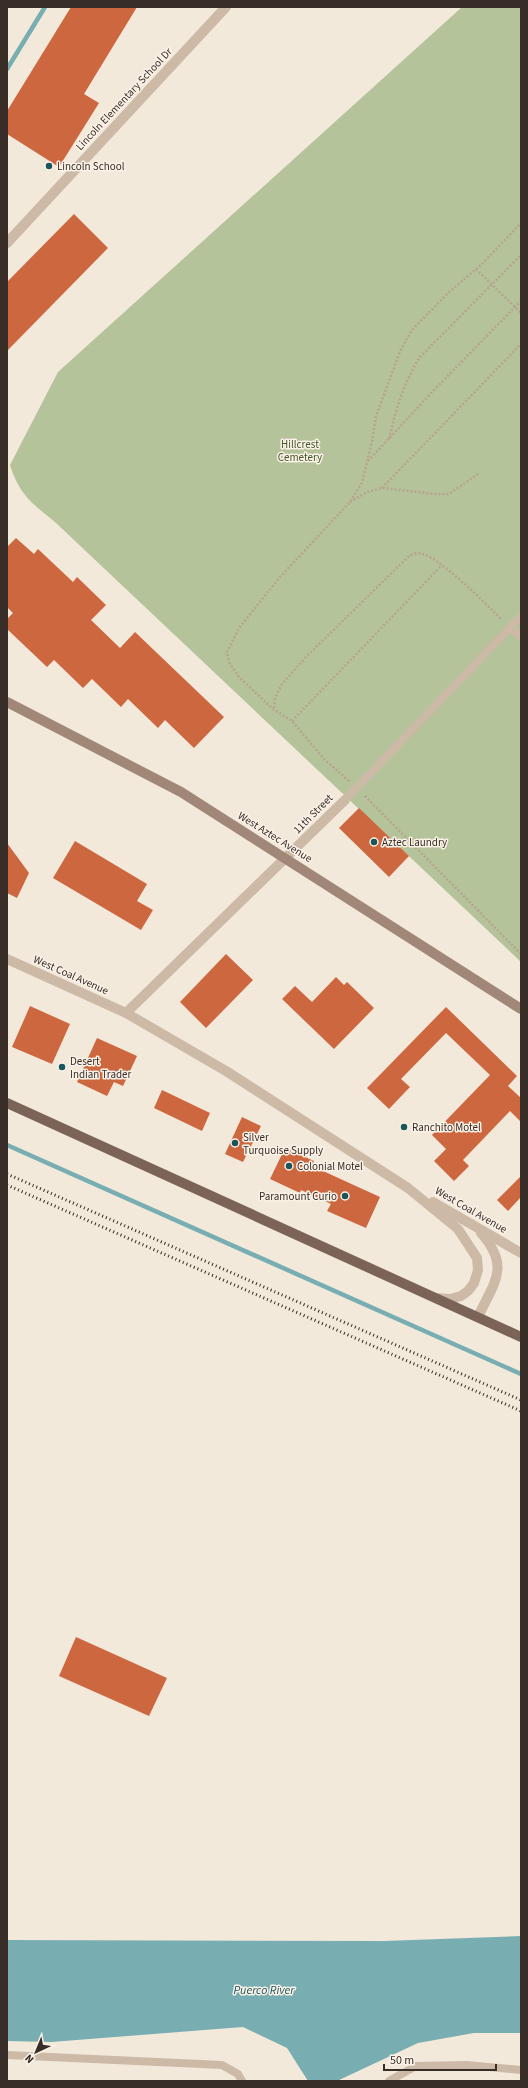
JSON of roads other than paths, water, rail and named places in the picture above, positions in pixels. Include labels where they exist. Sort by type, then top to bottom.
[{"type":"main road","name":"West Aztec Avenue","points":[[7,702],[181,792],[521,1008]]},
{"type":"main road","points":[[7,1102],[521,1337]]},
{"type":"street","name":"Lincoln Elementary School Dr","points":[[7,244],[226,7]]},
{"type":"street","name":"11th Street","points":[[126,1013],[345,800]]},
{"type":"street","name":"West Coal Avenue","points":[[7,959],[126,1013],[226,1071],[408,1188],[521,1253]]},
{"type":"street","points":[[408,1188],[458,1229],[477,1258],[478,1270],[474,1283],[468,1291],[461,1296],[450,1299],[434,1297]]},
{"type":"street","points":[[475,1226],[493,1246],[498,1264],[495,1281],[478,1317]]},
{"type":"lane","name":"11th Street","points":[[345,800],[521,616]]},
{"type":"lane","points":[[510,627],[521,637]]},
{"type":"lane","points":[[7,2055],[222,2065],[240,2078]]},
{"type":"lane","points":[[389,2081],[416,2066],[467,2065],[521,2070]]},
{"type":"water","name":"Puerco River","points":[[521,1936],[521,2033],[474,2033],[418,2043],[337,2081],[308,2081],[287,2048],[243,2027],[51,2042],[7,2041],[7,1940],[384,1941]]},
{"type":"waterway","points":[[7,69],[45,7]]},
{"type":"waterway","points":[[7,1145],[521,1374]]},
{"type":"railway","points":[[7,1174],[521,1400]]},
{"type":"railway","points":[[7,1185],[521,1411]]},
{"type":"place","name":"Lincoln School","points":[[49,166]]},
{"type":"place","name":"Aztec Laundry","points":[[374,842]]},
{"type":"place","name":"Desert Indian Trader","points":[[62,1067]]},
{"type":"place","name":"Ranchito Motel","points":[[404,1127]]},
{"type":"place","name":"Silver Turquoise Supply","points":[[235,1143]]},
{"type":"place","name":"Colonial Motel","points":[[289,1166]]},
{"type":"place","name":"Paramount Curio","points":[[345,1196]]},
{"type":"park label","name":"Hillcrest Cemetery","points":[[300,450]]}]
